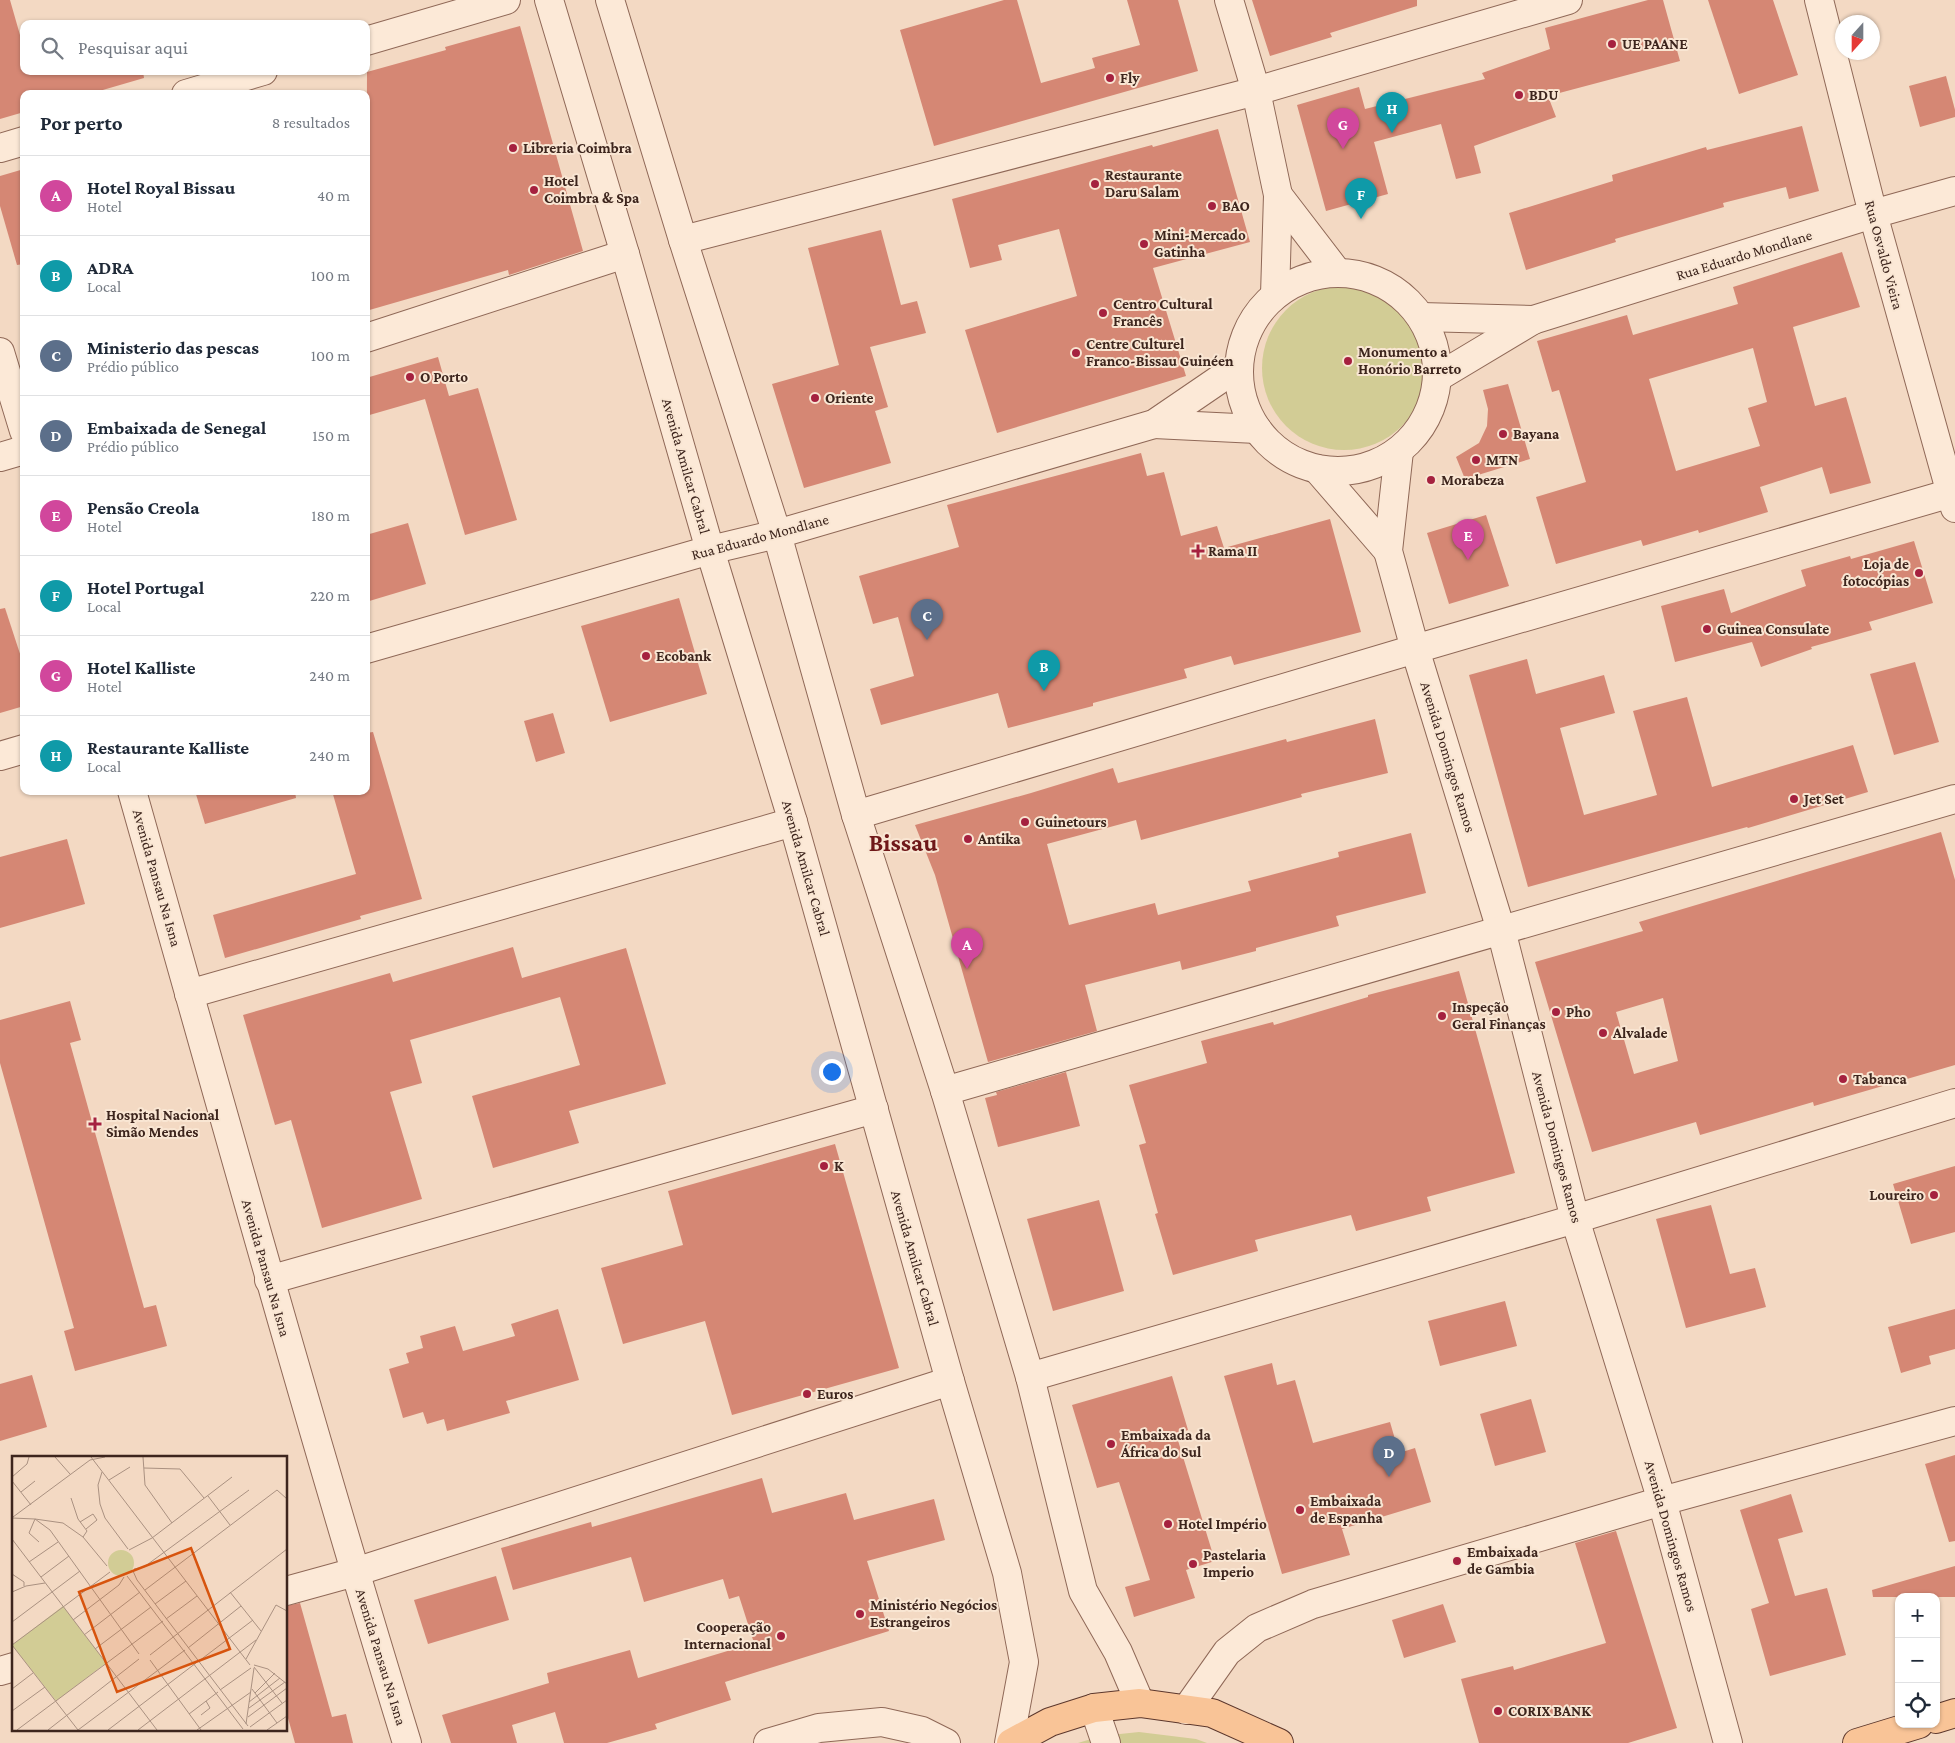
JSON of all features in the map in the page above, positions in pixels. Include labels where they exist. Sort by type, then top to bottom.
[{"type":"main road","points":[[1010,1743],[1050,1722],[1094,1708],[1140,1704],[1212,1713],[1278,1743]]},
{"type":"main road","points":[[1940,1718],[1955,1713]]},
{"type":"main road","points":[[1857,1743],[1906,1728]]},
{"type":"street","points":[[370,40],[506,0]]},
{"type":"street","name":"Avenida Amilcar Cabral","points":[[549,0],[625,254],[710,550],[793,822],[950,1382],[1007,1574],[1024,1662],[1010,1743]]},
{"type":"street","points":[[610,0],[683,240],[777,534],[856,815],[945,1091],[1030,1377],[1083,1591],[1118,1652],[1140,1704]]},
{"type":"street","points":[[1229,0],[1256,91],[1278,195],[1275,295]]},
{"type":"street","points":[[683,240],[1256,91],[1568,0]]},
{"type":"street","name":"Rua Osvaldo Vieira","points":[[1819,0],[1873,214],[1953,498]]},
{"type":"street","points":[[199,90],[250,75]]},
{"type":"street","points":[[0,148],[20,143]]},
{"type":"street","name":"Rua Eduardo Mondlane","points":[[1438,377],[1533,320],[1873,214],[1955,191]]},
{"type":"street","points":[[1278,195],[1337,272]]},
{"type":"street","points":[[370,337],[625,254]]},
{"type":"street","points":[[1337,272],[1362,276],[1385,284],[1405,298],[1422,318],[1430,334],[1436,351],[1438,377],[1433,405],[1420,430],[1399,451],[1379,463],[1349,471],[1317,469],[1294,461],[1274,447],[1257,429],[1244,404],[1238,366],[1242,345],[1249,326],[1260,310],[1275,295],[1291,284],[1309,276],[1337,272]]},
{"type":"street","name":"Rua Eduardo Mondlane","points":[[1422,318],[1533,320]]},
{"type":"street","points":[[0,352],[20,418]]},
{"type":"street","name":"Rua Eduardo Mondlane","points":[[370,648],[710,550],[777,534],[1154,424],[1238,366]]},
{"type":"street","name":"Rua Eduardo Mondlane","points":[[1154,424],[1257,429]]},
{"type":"street","points":[[0,457],[20,451]]},
{"type":"street","name":"Avenida Domingos Ramos","points":[[1399,451],[1388,551],[1415,649],[1501,930],[1575,1219],[1662,1501],[1728,1743]]},
{"type":"street","name":"Avenida Domingos Ramos","points":[[1317,469],[1388,551]]},
{"type":"street","points":[[856,815],[1415,649],[1953,498]]},
{"type":"street","points":[[0,756],[20,750]]},
{"type":"street","name":"Avenida Pansau Na Isna","points":[[133,795],[270,1280],[407,1743]]},
{"type":"street","points":[[945,1091],[1955,799]]},
{"type":"street","points":[[189,994],[793,822]]},
{"type":"street","points":[[1030,1377],[1575,1219],[1955,1103]]},
{"type":"street","points":[[270,1280],[874,1109]]},
{"type":"street","points":[[288,1590],[355,1572],[950,1382]]},
{"type":"street","points":[[1186,1710],[1227,1652],[1257,1628],[1313,1604],[1662,1501],[1955,1421]]},
{"type":"street","points":[[1094,1708],[1106,1743]]},
{"type":"street","points":[[768,1743],[820,1728],[882,1722],[922,1731],[946,1743]]},
{"type":"shaded area","points":[[1344,286],[1375,292],[1402,310],[1420,337],[1426,368],[1420,399],[1402,426],[1375,444],[1344,450],[1313,444],[1286,426],[1268,399],[1262,368],[1268,337],[1286,310],[1313,292]]},
{"type":"shaded area","points":[[1139,1732],[1196,1739],[1207,1743],[1078,1743],[1101,1736]]},
{"type":"building","points":[[0,0],[10,0],[20,35],[20,75],[144,75],[144,78],[103,90],[20,90],[20,113],[0,119]]},
{"type":"building","points":[[1004,0],[1017,0],[1041,83],[1095,68],[1092,58],[1140,45],[1127,0],[1178,0],[1198,71],[934,146],[900,30]]},
{"type":"building","points":[[1252,0],[1417,0],[1417,6],[1330,33],[1332,37],[1270,56]]},
{"type":"building","points":[[1648,0],[1663,0],[1680,61],[1548,96],[1556,117],[1474,146],[1481,173],[1456,179],[1441,124],[1374,142],[1388,194],[1326,211],[1297,105],[1359,87],[1365,109],[1485,79],[1482,73],[1550,49],[1545,28]]},
{"type":"building","points":[[1708,0],[1773,0],[1798,75],[1739,94]]},
{"type":"building","points":[[520,26],[583,251],[509,275],[508,270],[370,310],[370,90],[367,90],[367,75],[370,75],[370,71],[446,50],[445,47]]},
{"type":"building","points":[[1946,76],[1955,110],[1955,117],[1920,127],[1909,86]]},
{"type":"building","points":[[1802,126],[1819,191],[1789,199],[1786,187],[1723,203],[1724,207],[1615,239],[1616,242],[1526,270],[1509,213],[1613,181],[1612,175],[1706,147],[1707,150]]},
{"type":"building","points":[[1218,129],[1250,242],[1153,268],[1186,376],[997,433],[965,330],[1077,296],[1059,229],[998,245],[1002,260],[970,268],[952,199]]},
{"type":"building","points":[[20,170],[20,265],[17,265],[0,206],[0,176]]},
{"type":"building","points":[[881,230],[901,305],[917,301],[926,333],[870,347],[888,407],[875,411],[891,463],[804,488],[772,384],[839,365],[808,248]]},
{"type":"building","points":[[1842,252],[1860,307],[1793,327],[1815,406],[1846,397],[1871,483],[1830,494],[1822,467],[1760,487],[1768,512],[1699,533],[1698,530],[1643,546],[1641,540],[1556,564],[1536,497],[1586,482],[1559,390],[1552,392],[1537,341],[1627,315],[1633,335],[1738,304],[1733,287]],"holes":[[[1753,348],[1767,402],[1748,408],[1760,446],[1676,471],[1649,379]]]},
{"type":"building","points":[[438,357],[449,396],[478,388],[517,520],[465,535],[425,399],[370,415],[370,377]]},
{"type":"building","name":"Bayana","points":[[1508,384],[1530,459],[1465,479],[1456,457],[1479,443],[1487,426],[1488,409],[1483,390]]},
{"type":"building","points":[[1141,453],[1147,476],[1164,472],[1181,536],[1217,526],[1224,548],[1330,519],[1361,632],[1234,665],[1231,656],[1184,669],[1187,678],[1093,703],[1093,706],[1008,728],[998,693],[881,725],[870,689],[914,676],[898,617],[873,624],[859,576],[959,547],[947,505]]},
{"type":"building","points":[[1486,515],[1509,586],[1449,604],[1427,533]]},
{"type":"building","points":[[408,523],[426,584],[370,601],[370,534]]},
{"type":"building","points":[[1914,541],[1933,603],[1869,622],[1872,630],[1811,647],[1812,649],[1761,667],[1752,642],[1675,662],[1661,606],[1724,589],[1731,613],[1806,586],[1801,570],[1850,556],[1851,559]]},
{"type":"building","points":[[679,598],[707,694],[610,722],[581,626]]},
{"type":"building","points":[[5,608],[20,654],[20,707],[0,713],[0,609]]},
{"type":"building","points":[[1527,659],[1536,694],[1604,675],[1615,713],[1560,728],[1584,815],[1657,795],[1633,711],[1687,697],[1712,787],[1853,745],[1868,792],[1748,828],[1528,887],[1469,675]]},
{"type":"building","points":[[1915,662],[1939,742],[1894,755],[1870,674]]},
{"type":"building","points":[[553,713],[565,753],[536,762],[524,721]]},
{"type":"building","points":[[1375,719],[1388,773],[1301,794],[1302,797],[1141,840],[1136,820],[1047,844],[1069,925],[1155,903],[1158,915],[1251,891],[1248,881],[1339,857],[1338,852],[1411,833],[1426,893],[1336,916],[1339,926],[1256,948],[1256,951],[1182,970],[1180,961],[1085,985],[1097,1031],[988,1062],[935,875],[915,825],[1113,768],[1118,783],[1286,739],[1287,742]]},
{"type":"building","points":[[370,732],[373,732],[422,899],[360,916],[361,919],[225,958],[213,915],[356,874],[333,795],[370,795]]},
{"type":"building","points":[[196,795],[296,795],[296,798],[205,824]]},
{"type":"building","points":[[1941,832],[1955,880],[1955,1065],[1814,1106],[1813,1102],[1700,1135],[1696,1122],[1592,1152],[1535,962],[1643,931],[1639,922]],"holes":[[[1663,998],[1678,1061],[1634,1074],[1616,1012]]]},
{"type":"building","points":[[67,839],[85,904],[0,928],[0,857]]},
{"type":"building","points":[[513,947],[522,978],[626,948],[666,1084],[569,1111],[579,1143],[493,1168],[472,1096],[580,1065],[560,997],[410,1040],[422,1083],[390,1092],[422,1199],[322,1228],[291,1120],[275,1125],[243,1015],[390,973],[393,982]]},
{"type":"building","points":[[1459,971],[1515,1173],[1427,1197],[1431,1211],[1356,1231],[1351,1215],[1255,1240],[1258,1251],[1173,1275],[1155,1214],[1158,1213],[1139,1145],[1146,1143],[1129,1085],[1207,1063],[1201,1041],[1273,1022],[1274,1025],[1368,997],[1368,995]]},
{"type":"building","points":[[70,1001],[81,1040],[70,1043],[144,1308],[156,1305],[167,1346],[75,1371],[64,1331],[74,1328],[0,1063],[0,1020]]},
{"type":"building","points":[[1066,1072],[1080,1126],[998,1147],[985,1098],[997,1095],[996,1092]]},
{"type":"building","points":[[835,1144],[899,1368],[732,1415],[705,1321],[623,1344],[601,1268],[683,1245],[668,1191]]},
{"type":"building","points":[[1955,1166],[1955,1232],[1911,1244],[1893,1184]]},
{"type":"building","points":[[1099,1200],[1124,1291],[1053,1311],[1027,1219]]},
{"type":"building","points":[[1711,1205],[1730,1274],[1755,1268],[1766,1307],[1686,1328],[1656,1219]]},
{"type":"building","points":[[1505,1301],[1517,1346],[1440,1366],[1428,1321]]},
{"type":"building","points":[[558,1309],[579,1380],[506,1401],[510,1413],[447,1431],[444,1419],[427,1424],[423,1412],[403,1418],[389,1369],[409,1363],[406,1353],[423,1348],[420,1336],[455,1326],[463,1351],[515,1336],[511,1324]]},
{"type":"building","points":[[1955,1309],[1955,1349],[1929,1356],[1931,1364],[1901,1373],[1888,1327]]},
{"type":"building","points":[[1272,1363],[1277,1385],[1295,1380],[1313,1443],[1390,1422],[1399,1453],[1415,1448],[1431,1502],[1342,1529],[1350,1555],[1282,1574],[1224,1376]]},
{"type":"building","points":[[32,1375],[47,1427],[0,1441],[0,1384]]},
{"type":"building","points":[[1172,1376],[1188,1430],[1176,1434],[1215,1561],[1186,1570],[1195,1598],[1134,1617],[1125,1587],[1150,1580],[1119,1482],[1097,1488],[1072,1405]]},
{"type":"building","points":[[1531,1399],[1546,1452],[1495,1466],[1480,1414]]},
{"type":"building","points":[[1955,1455],[1955,1541],[1949,1542],[1925,1464]]},
{"type":"building","points":[[762,1478],[772,1513],[846,1493],[854,1520],[934,1499],[945,1540],[867,1561],[889,1631],[725,1682],[731,1700],[655,1724],[657,1729],[607,1743],[564,1743],[555,1712],[512,1725],[517,1743],[451,1743],[442,1715],[549,1683],[547,1673],[630,1650],[638,1678],[754,1643],[739,1596],[729,1599],[723,1579],[644,1602],[631,1557],[513,1590],[501,1548],[591,1522],[592,1527]]},
{"type":"building","points":[[1791,1494],[1803,1532],[1778,1539],[1795,1596],[1827,1588],[1846,1655],[1770,1676],[1751,1609],[1769,1603],[1740,1510]]},
{"type":"building","points":[[1616,1531],[1677,1728],[1628,1743],[1479,1743],[1461,1679],[1513,1666],[1514,1670],[1606,1643],[1575,1543]]},
{"type":"building","points":[[1955,1566],[1955,1597],[1940,1597],[1940,1593],[1895,1593],[1895,1597],[1873,1597],[1872,1590]]},
{"type":"building","points":[[496,1576],[509,1620],[428,1644],[414,1600]]},
{"type":"building","points":[[300,1603],[332,1717],[346,1714],[353,1743],[295,1743],[288,1718],[288,1606]]},
{"type":"building","points":[[1443,1604],[1456,1642],[1404,1658],[1392,1620]]},
{"type":"place","name":"UE PAANE","points":[[1612,44]]},
{"type":"place","name":"Fly","points":[[1110,78]]},
{"type":"place","name":"BDU","points":[[1519,95]]},
{"type":"place","name":"Restaurante Kalliste","points":[[1392,133]]},
{"type":"place","name":"Libreria Coimbra","points":[[513,148]]},
{"type":"place","name":"Hotel Kalliste","points":[[1343,149]]},
{"type":"place","name":"Restaurante Daru Salam","points":[[1095,184]]},
{"type":"place","name":"Hotel Coimbra & Spa","points":[[534,190]]},
{"type":"place","name":"BAO","points":[[1212,206]]},
{"type":"place","name":"Hotel Portugal","points":[[1361,219]]},
{"type":"place","name":"Mini-Mercado Gatinha","points":[[1144,244]]},
{"type":"place","name":"Centro Cultural Francês","points":[[1103,313]]},
{"type":"place","name":"Centre Culturel Franco-Bissau Guinéen","points":[[1076,353]]},
{"type":"place","name":"Monumento a Honório Barreto","points":[[1348,361]]},
{"type":"place","name":"O Porto","points":[[410,377]]},
{"type":"place","name":"Oriente","points":[[815,398]]},
{"type":"place","name":"Bayana","points":[[1503,434]]},
{"type":"place","name":"MTN","points":[[1476,460]]},
{"type":"place","name":"Morabeza","points":[[1431,480]]},
{"type":"place","name":"Rama II","points":[[1198,551]]},
{"type":"place","name":"Pensão Creola","points":[[1468,560]]},
{"type":"place","name":"Loja de fotocópias","points":[[1919,573]]},
{"type":"place","name":"Guinea Consulate","points":[[1707,629]]},
{"type":"place","name":"Ministerio das pescas","points":[[927,640]]},
{"type":"place","name":"Ecobank","points":[[646,656]]},
{"type":"place","name":"ADRA","points":[[1044,691]]},
{"type":"place","name":"Jet Set","points":[[1794,799]]},
{"type":"place","name":"Guinetours","points":[[1025,822]]},
{"type":"place","name":"Antika","points":[[968,839]]},
{"type":"place","name":"Hotel Royal Bissau","points":[[967,969]]},
{"type":"place","name":"Pho","points":[[1556,1012]]},
{"type":"place","name":"Inspeção Geral Finanças","points":[[1442,1016]]},
{"type":"place","name":"Alvalade","points":[[1603,1033]]},
{"type":"place","name":"Tabanca","points":[[1843,1079]]},
{"type":"place","name":"Hospital Nacional Simão Mendes","points":[[95,1124]]},
{"type":"place","name":"K","points":[[824,1166]]},
{"type":"place","name":"Loureiro","points":[[1934,1195]]},
{"type":"place","name":"Euros","points":[[807,1394]]},
{"type":"place","name":"Embaixada da África do Sul","points":[[1111,1444]]},
{"type":"place","name":"Embaixada de Senegal","points":[[1389,1477]]},
{"type":"place","name":"Embaixada de Espanha","points":[[1300,1510]]},
{"type":"place","name":"Hotel Império","points":[[1168,1524]]},
{"type":"place","name":"Embaixada de Gambia","points":[[1457,1561]]},
{"type":"place","name":"Pastelaria Imperio","points":[[1193,1564]]},
{"type":"place","name":"Ministério Negócios Estrangeiros","points":[[860,1614]]},
{"type":"place","name":"Cooperação Internacional","points":[[781,1636]]},
{"type":"place","name":"CORIX BANK","points":[[1498,1711]]},
{"type":"district","name":"Bissau","points":[[903,842]]}]
